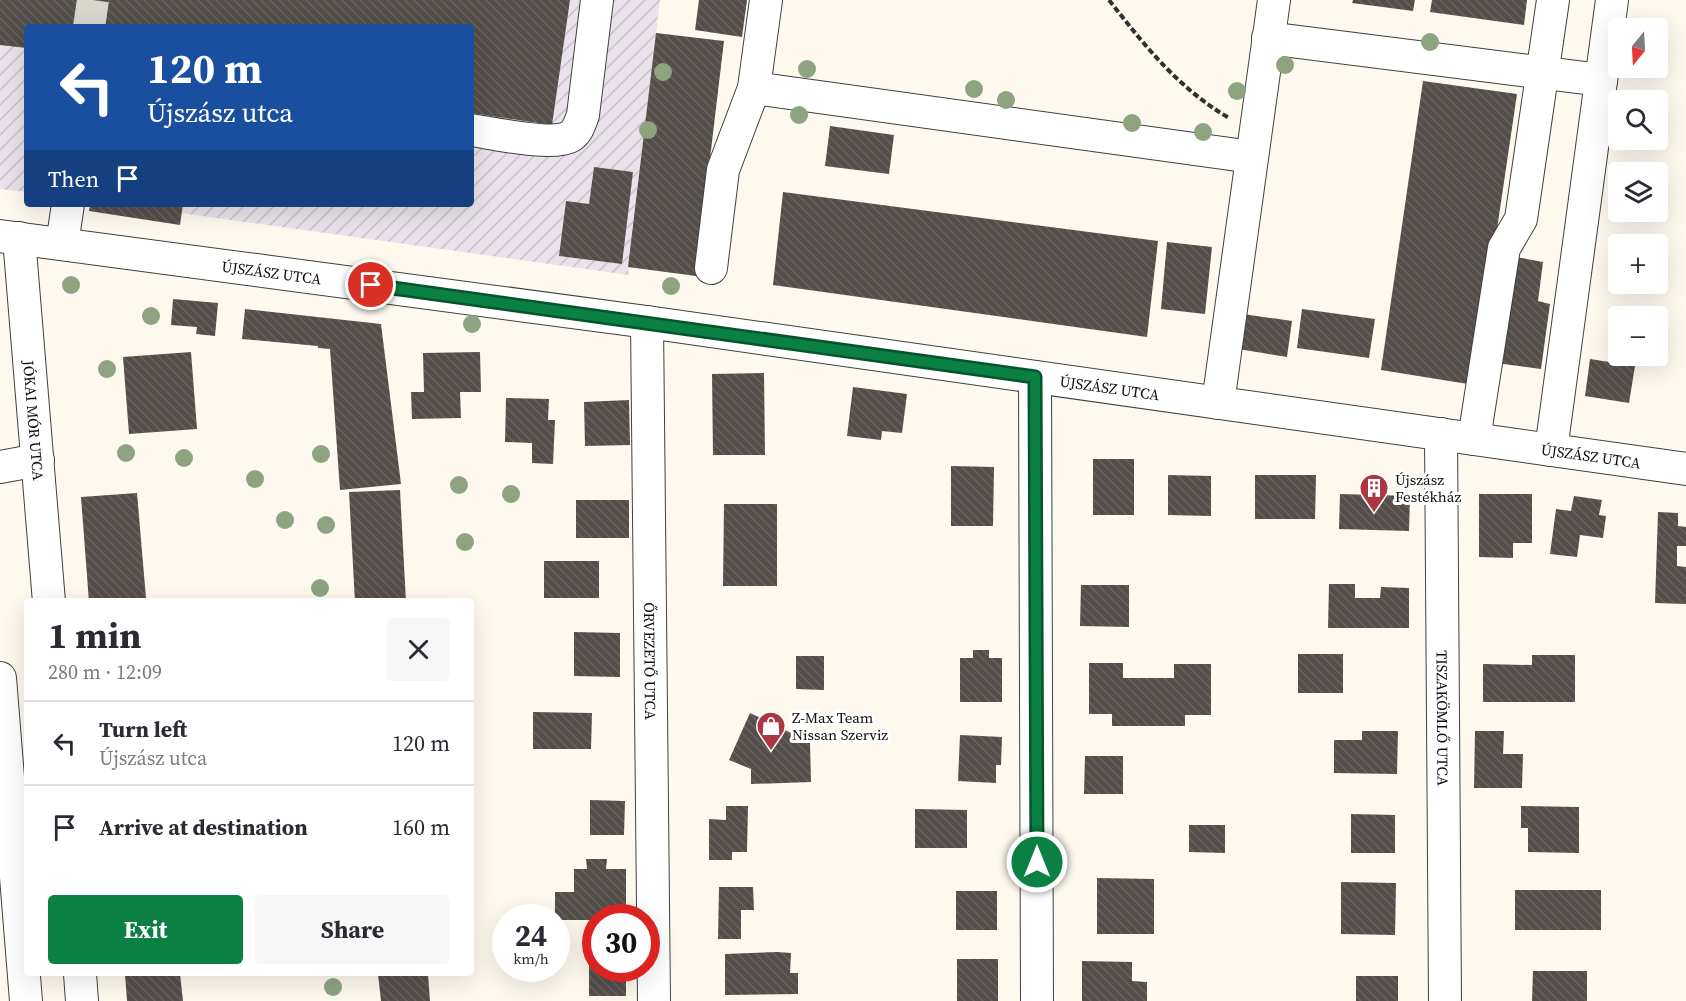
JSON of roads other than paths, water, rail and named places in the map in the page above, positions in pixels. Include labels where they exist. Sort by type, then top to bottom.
[{"type":"street","points":[[474,130],[560,140],[571,136],[579,128],[583,116],[597,0]]},
{"type":"street","points":[[711,268],[723,170],[754,87],[766,0]]},
{"type":"street","points":[[1218,403],[1274,0]]},
{"type":"street","points":[[1474,439],[1504,248],[1521,219],[1553,0]]},
{"type":"street","points":[[1551,450],[1612,0]]},
{"type":"street","points":[[1268,38],[1601,80]]},
{"type":"street","points":[[754,87],[1254,145]]},
{"type":"street","points":[[62,244],[68,207]]},
{"type":"street","name":"ÚJSZÁSZ UTCA","points":[[9,237],[647,322],[1686,469]]},
{"type":"street","name":"JÓKAI MÓR UTCA","points":[[9,237],[38,460],[49,598]]},
{"type":"street","name":"ŐRVEZETŐ UTCA","points":[[647,322],[654,1001]]},
{"type":"street","points":[[1035,377],[1038,1001]]},
{"type":"street","name":"TISZAKÖMLŐ UTCA","points":[[1441,434],[1445,1001]]},
{"type":"street","points":[[0,467],[38,460]]},
{"type":"street","points":[[0,678],[26,1001]]},
{"type":"street","points":[[80,976],[82,1001]]},
{"type":"tunnel","points":[[89,24],[93,0]]},
{"type":"place","name":"Újszász Festékház","points":[[1374,514]]},
{"type":"place","name":"Z-Max Team Nissan Szerviz","points":[[771,752]]}]
